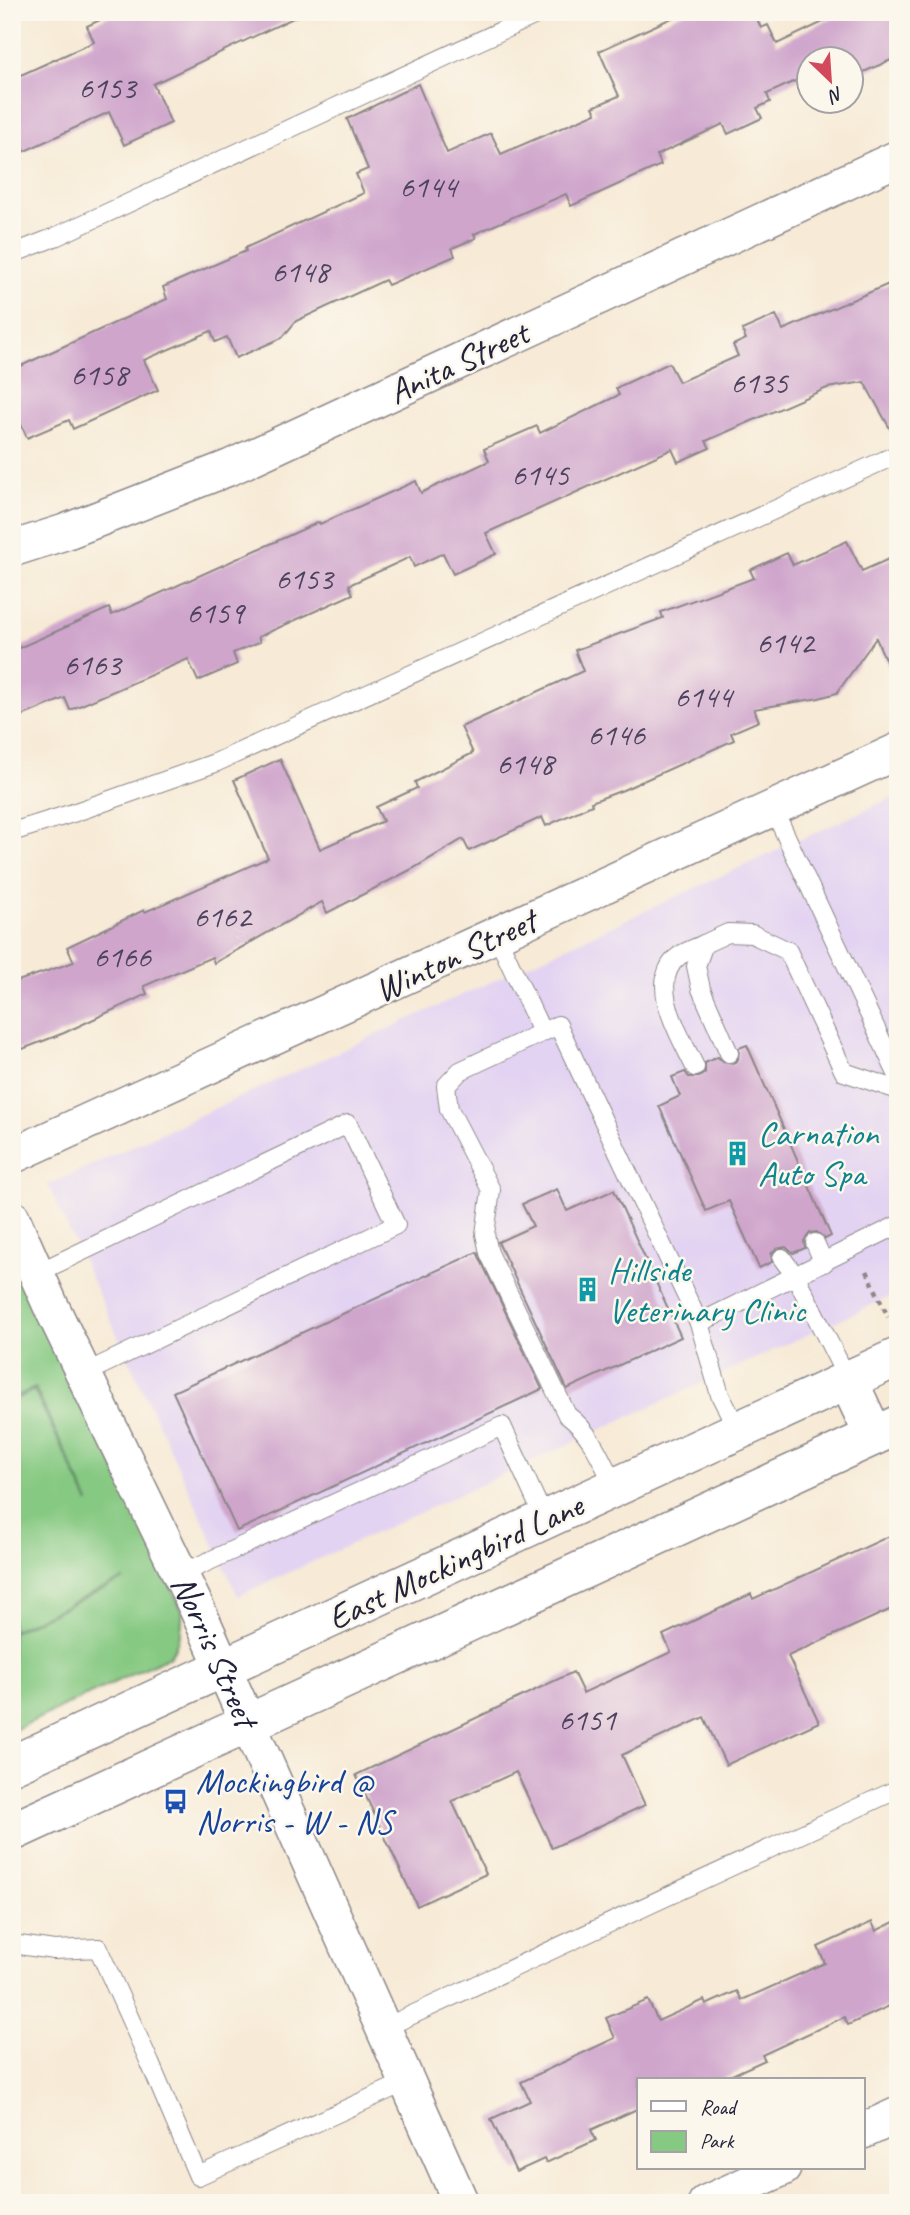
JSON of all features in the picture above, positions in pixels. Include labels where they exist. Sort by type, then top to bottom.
[{"type":"main road","name":"East Mockingbird Lane","points":[[12,1765],[848,1380],[894,1339]]},
{"type":"main road","points":[[848,1380],[886,1431]]},
{"type":"main road","name":"East Mockingbird Lane","points":[[12,1832],[886,1431]]},
{"type":"street","name":"Anita Street","points":[[12,549],[65,532],[231,467],[898,158]]},
{"type":"street","name":"Winton Street","points":[[12,1156],[898,751]]},
{"type":"street","name":"Norris Street","points":[[12,1218],[83,1374],[181,1574],[461,2203]]},
{"type":"street","points":[[864,2131],[898,2115]]},
{"type":"street","points":[[706,2203],[779,2170]]},
{"type":"lane","points":[[12,254],[55,237],[542,12]]},
{"type":"lane","points":[[12,832],[215,762],[898,454]]},
{"type":"lane","points":[[774,808],[898,1076]]},
{"type":"lane","points":[[695,1068],[664,998],[666,974],[678,957],[704,944],[728,933],[752,934],[788,951],[844,1072],[898,1090]]},
{"type":"lane","points":[[497,936],[542,1032]]},
{"type":"lane","points":[[704,944],[696,966],[701,989],[729,1053]]},
{"type":"lane","points":[[615,1488],[597,1451],[579,1423],[567,1415],[489,1253],[485,1234],[491,1190],[449,1109],[446,1086],[460,1070],[558,1025],[699,1323],[720,1395],[738,1430]]},
{"type":"lane","points":[[37,1273],[348,1124],[396,1226],[83,1374]]},
{"type":"lane","points":[[699,1323],[898,1225]]},
{"type":"lane","points":[[815,1243],[824,1263]]},
{"type":"lane","points":[[782,1258],[796,1277],[848,1380]]},
{"type":"lane","points":[[181,1574],[502,1426],[545,1520]]},
{"type":"lane","points":[[384,2028],[898,1789]]},
{"type":"lane","points":[[12,1944],[54,1950],[98,1948],[198,2176],[408,2081]]},
{"type":"path","points":[[855,1248],[894,1339]]},
{"type":"shaded area","points":[[898,795],[898,1293],[238,1596],[48,1185]]},
{"type":"green space","points":[[12,1250],[182,1610],[182,1617],[180,1634],[170,1656],[12,1731],[12,1632],[124,1579],[12,1631],[12,1401],[34,1390],[89,1503],[35,1388],[12,1398]]},
{"type":"building","points":[[117,12],[306,12],[153,84],[171,123],[124,145],[109,112],[12,157],[12,79],[94,42],[87,26]]},
{"type":"building","points":[[685,12],[754,12],[761,28],[768,25],[777,44],[844,12],[898,12],[898,57],[864,72],[864,46],[794,46],[794,81],[767,94],[770,102],[757,108],[762,118],[728,134],[723,124],[657,155],[661,165],[571,206],[566,194],[474,234],[476,238],[452,248],[455,256],[388,285],[385,280],[296,321],[282,338],[236,358],[227,337],[215,342],[211,331],[144,360],[158,390],[73,429],[69,420],[27,438],[21,424],[12,428],[12,370],[167,299],[163,287],[246,251],[245,248],[364,193],[356,174],[368,169],[347,119],[418,84],[447,153],[491,133],[501,154],[596,113],[593,107],[619,96],[599,51]]},
{"type":"building","points":[[898,280],[898,443],[864,382],[827,388],[706,441],[710,448],[678,462],[672,449],[486,533],[496,554],[453,574],[443,553],[414,567],[410,557],[349,585],[353,594],[258,637],[260,642],[233,653],[237,664],[198,681],[188,659],[70,710],[65,698],[12,720],[12,651],[109,608],[112,615],[416,481],[421,493],[489,461],[484,449],[537,426],[540,433],[619,395],[616,388],[669,363],[679,382],[738,356],[733,345],[746,339],[742,330],[776,315],[783,330]]},
{"type":"building","points":[[847,541],[862,571],[898,555],[898,689],[876,638],[837,693],[754,709],[759,721],[731,733],[734,740],[591,802],[592,805],[546,826],[542,817],[469,851],[463,839],[327,913],[322,902],[214,963],[212,957],[144,986],[147,994],[64,1033],[12,1053],[12,983],[74,962],[67,947],[144,910],[145,912],[268,858],[234,780],[280,759],[320,849],[383,821],[376,807],[417,788],[415,782],[473,753],[461,727],[583,671],[575,650],[663,618],[661,612],[754,578],[750,570],[787,553],[793,565]]},
{"type":"building","name":"Carnation Auto Spa","points":[[747,1045],[831,1236],[825,1239],[817,1232],[810,1233],[804,1241],[805,1248],[793,1253],[786,1247],[776,1249],[771,1254],[772,1262],[759,1268],[729,1201],[706,1211],[659,1106],[680,1096],[672,1077],[685,1072],[689,1077],[699,1077],[705,1073],[705,1063],[718,1057],[723,1062],[733,1064],[738,1059],[739,1048]]},
{"type":"building","name":"Hillside Veterinary Clinic","points":[[557,1189],[567,1211],[614,1190],[681,1337],[567,1389],[498,1242],[533,1226],[522,1204]]},
{"type":"building","points":[[477,1252],[542,1389],[237,1531],[173,1392]]},
{"type":"building","points":[[898,1532],[898,1606],[788,1656],[819,1722],[726,1765],[704,1717],[622,1755],[645,1805],[552,1848],[516,1772],[452,1801],[486,1874],[417,1906],[356,1775],[573,1672],[583,1693],[671,1652],[663,1635],[751,1594],[753,1599]]},
{"type":"building","points":[[898,1920],[898,2002],[848,2025],[844,2017],[762,2055],[765,2060],[725,2078],[637,2078],[637,2109],[591,2130],[596,2140],[546,2163],[544,2159],[516,2172],[491,2119],[530,2101],[521,2082],[615,2038],[606,2018],[648,2000],[658,2021],[704,2000],[706,2005],[737,1991],[742,2000],[825,1963],[818,1947],[872,1922],[876,1931]]},
{"type":"place","name":"Carnation Auto Spa","points":[[738,1153]]},
{"type":"place","name":"Hillside Veterinary Clinic","points":[[588,1290]]},
{"type":"place","name":"Mockingbird @ Norris - W - NS","points":[[176,1801]]}]
